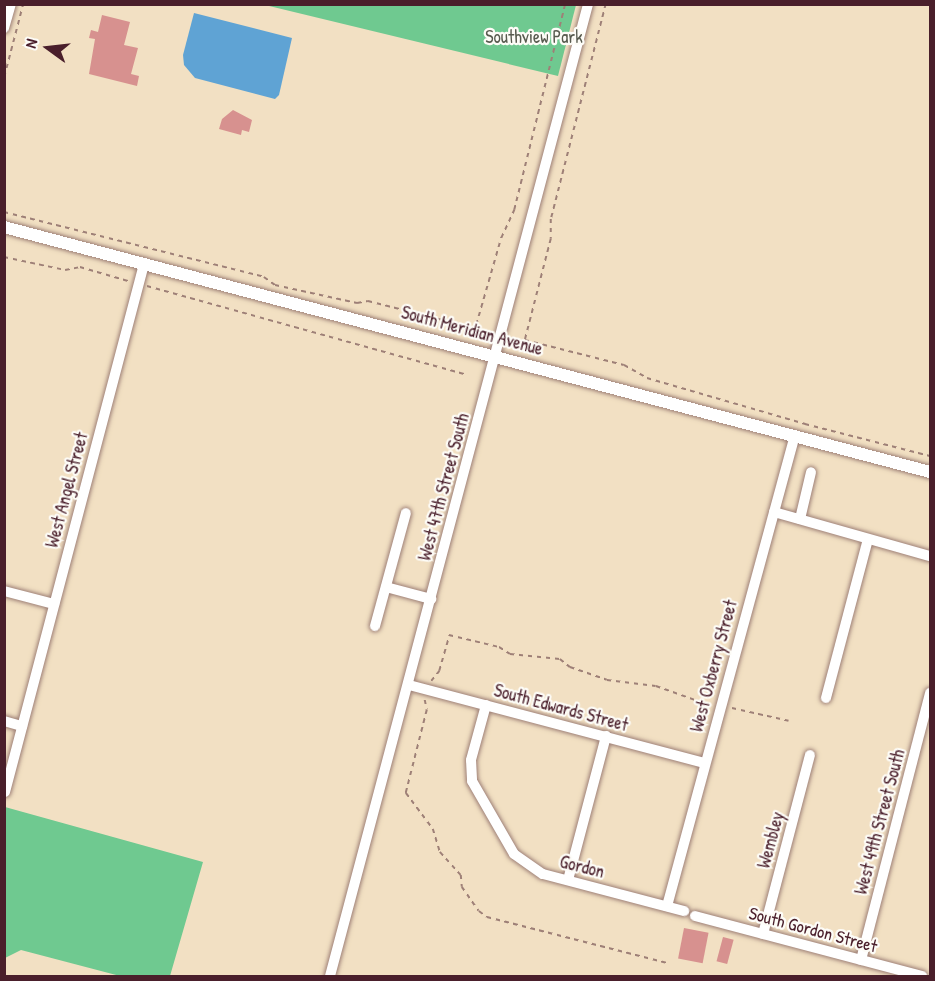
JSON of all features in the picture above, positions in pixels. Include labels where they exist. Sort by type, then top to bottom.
[{"type":"main road","name":"South Meridian Avenue","points":[[4,227],[930,472]]},
{"type":"street","points":[[4,28],[11,4]]},
{"type":"street","name":"West 47th Street South","points":[[330,976],[588,4]]},
{"type":"street","name":"West Angel Street","points":[[5,792],[144,264]]},
{"type":"street","name":"West Oxberry Street","points":[[667,906],[704,763],[795,436]]},
{"type":"street","points":[[800,519],[811,472]]},
{"type":"street","points":[[774,512],[930,556]]},
{"type":"street","points":[[375,626],[406,513]]},
{"type":"street","points":[[826,698],[868,539]]},
{"type":"street","points":[[386,587],[431,599]]},
{"type":"street","points":[[4,591],[54,603]]},
{"type":"street","name":"South Edwards Street","points":[[409,685],[704,763]]},
{"type":"street","name":"West 49th Street South","points":[[861,960],[930,693]]},
{"type":"street","name":"Gordon","points":[[486,705],[470,771],[476,791],[504,837],[528,867],[667,906]]},
{"type":"street","points":[[4,721],[22,726]]},
{"type":"street","points":[[568,880],[606,736]]},
{"type":"street","name":"Wembley","points":[[763,934],[810,755]]},
{"type":"street","points":[[667,906],[684,911]]},
{"type":"street","name":"South Gordon Street","points":[[695,916],[922,976]]},
{"type":"path","points":[[4,77],[23,4]]},
{"type":"path","points":[[4,212],[264,277],[275,285],[357,303],[368,301],[475,327],[501,238],[514,210],[566,4]]},
{"type":"path","points":[[606,4],[550,219],[551,239],[525,340],[624,365],[647,378],[793,421],[930,456]]},
{"type":"path","points":[[4,257],[65,270],[80,267],[464,374]]},
{"type":"path","points":[[667,963],[487,917],[479,911],[462,887],[461,874],[440,852],[433,829],[406,793],[427,710],[427,690],[439,671],[449,636],[499,647],[510,654],[560,658],[570,667],[607,680],[656,686],[683,698],[720,707],[739,706],[789,721]]},
{"type":"green space","name":"Southview Park","points":[[265,5],[576,5],[558,76]]},
{"type":"green space","points":[[5,807],[203,862],[170,976],[120,976],[21,950],[5,958]]},
{"type":"water","points":[[194,13],[292,38],[279,95],[275,99],[195,78],[184,65],[183,55]]},
{"type":"building","points":[[102,15],[130,22],[124,45],[138,48],[131,74],[139,76],[137,86],[89,74],[95,39],[89,38],[91,30],[98,32]]},
{"type":"building","points":[[233,110],[252,120],[249,132],[242,130],[241,135],[219,129],[222,119]]},
{"type":"building","points":[[684,928],[709,933],[703,963],[678,958]]},
{"type":"building","points":[[723,937],[734,940],[727,964],[717,961]]}]
